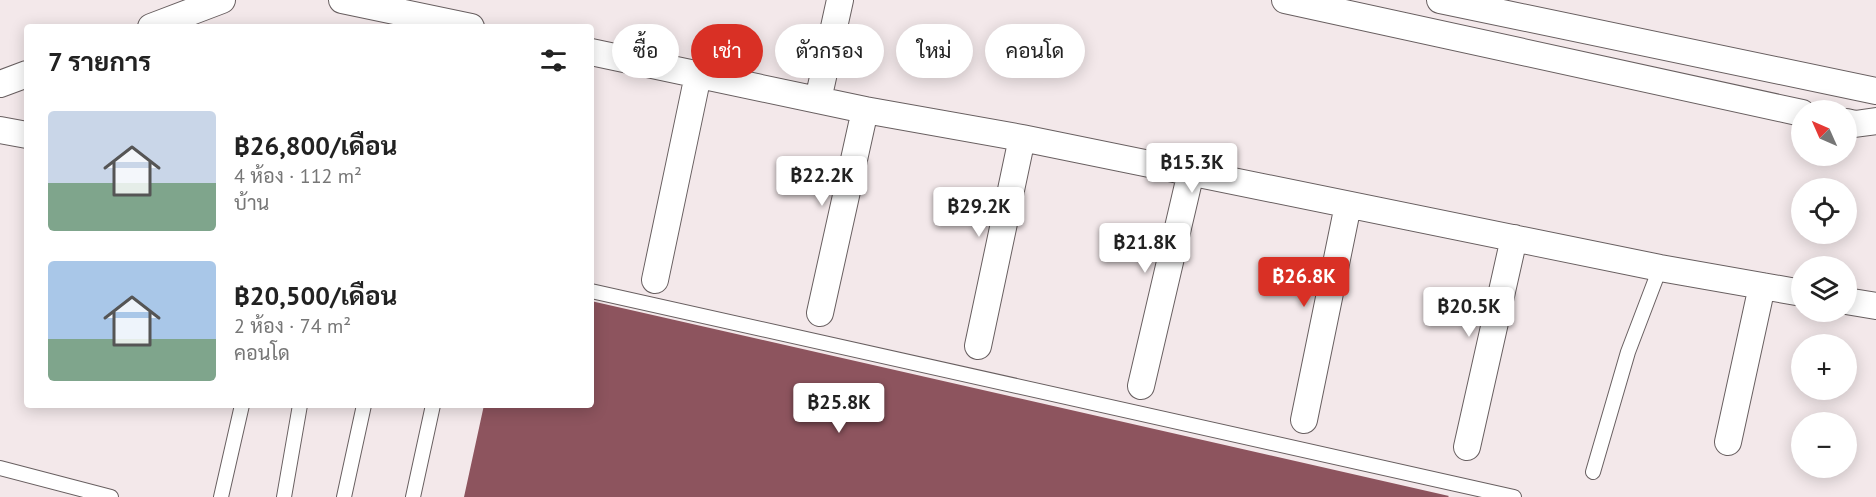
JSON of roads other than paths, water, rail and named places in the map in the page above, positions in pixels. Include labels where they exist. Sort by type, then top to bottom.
[{"type":"street","points":[[159,24],[222,0]]},
{"type":"street","points":[[342,0],[371,17],[441,24]]},
{"type":"street","points":[[818,100],[840,0]]},
{"type":"street","points":[[1285,0],[1387,11],[1791,110]]},
{"type":"street","points":[[1440,0],[1876,91]]},
{"type":"street","points":[[594,53],[691,73]]},
{"type":"street","points":[[0,84],[24,75]]},
{"type":"street","points":[[656,280],[697,78]]},
{"type":"street","points":[[712,78],[865,110],[1022,138],[1660,268],[1791,291]]},
{"type":"street","points":[[820,313],[865,110]]},
{"type":"street","points":[[1857,124],[1876,121]]},
{"type":"street","points":[[0,130],[24,134]]},
{"type":"street","points":[[978,346],[1022,138]]},
{"type":"street","points":[[1141,386],[1191,172]]},
{"type":"street","points":[[1304,420],[1348,205]]},
{"type":"street","points":[[1467,447],[1514,238]]},
{"type":"street","points":[[1728,442],[1761,286]]},
{"type":"street","points":[[1857,303],[1876,306]]},
{"type":"lane","points":[[1593,472],[1629,352],[1660,268]]},
{"type":"lane","points":[[594,292],[1514,497]]},
{"type":"lane","points":[[221,497],[241,408]]},
{"type":"lane","points":[[284,497],[299,408]]},
{"type":"lane","points":[[344,497],[363,408]]},
{"type":"lane","points":[[413,497],[432,408]]},
{"type":"lane","points":[[0,468],[111,497]]}]
